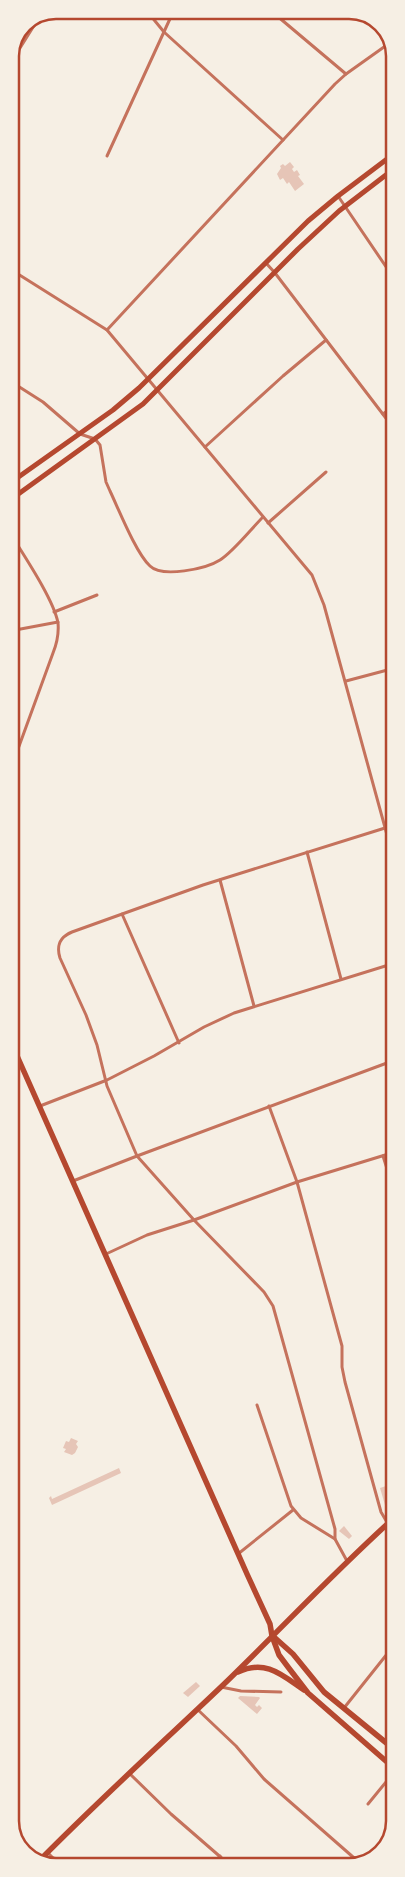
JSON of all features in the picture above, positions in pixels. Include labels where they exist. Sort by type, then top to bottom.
[{"type":"main road","points":[[19,476],[113,410],[147,380],[308,221],[386,159]]},
{"type":"main road","points":[[19,494],[143,404],[298,249],[345,207],[386,175]]},
{"type":"main road","points":[[19,1060],[270,1624],[279,1655],[308,1693]]},
{"type":"main road","points":[[44,1856],[128,1773],[234,1674],[347,1561],[386,1526]]},
{"type":"main road","points":[[272,1636],[293,1654],[324,1692],[386,1742]]},
{"type":"main road","points":[[234,1674],[247,1668],[265,1667],[274,1670],[308,1693],[386,1762]]},
{"type":"street","points":[[153,19],[164,32],[283,140]]},
{"type":"street","points":[[107,156],[170,19]]},
{"type":"street","points":[[281,19],[346,74]]},
{"type":"street","points":[[19,50],[33,27]]},
{"type":"street","points":[[108,330],[328,91],[346,74],[385,46]]},
{"type":"street","points":[[338,196],[386,267]]},
{"type":"street","points":[[266,264],[275,272],[386,418]]},
{"type":"street","points":[[19,275],[108,330],[147,380],[308,570],[324,605],[386,832]]},
{"type":"street","points":[[205,447],[283,376],[326,340]]},
{"type":"street","points":[[19,387],[50,407],[80,434],[95,439],[100,446],[106,482],[110,492],[141,554],[152,568],[163,572],[175,572],[213,564],[222,559],[263,517]]},
{"type":"street","points":[[268,523],[326,472]]},
{"type":"street","points":[[19,548],[43,589],[58,622],[58,635],[53,653],[19,746]]},
{"type":"street","points":[[54,612],[97,595]]},
{"type":"street","points":[[19,629],[58,622]]},
{"type":"street","points":[[346,681],[386,670]]},
{"type":"street","points":[[347,1561],[335,1539],[335,1529],[274,1306],[264,1292],[194,1220],[137,1156],[111,1095],[86,1015],[58,952],[59,941],[64,935],[220,880],[385,828]]},
{"type":"street","points":[[307,852],[341,980]]},
{"type":"street","points":[[220,880],[254,1006]]},
{"type":"street","points":[[122,914],[179,1043]]},
{"type":"street","points":[[39,1106],[107,1080],[179,1043],[220,1019],[254,1006],[386,966]]},
{"type":"street","points":[[72,1182],[386,1063]]},
{"type":"street","points":[[269,1106],[297,1182],[340,1339],[345,1382],[381,1512],[386,1521]]},
{"type":"street","points":[[105,1254],[147,1235],[194,1220],[297,1182],[386,1155]]},
{"type":"street","points":[[383,1156],[386,1166]]},
{"type":"street","points":[[257,1405],[287,1497],[294,1510],[301,1518],[335,1539]]},
{"type":"street","points":[[238,1554],[294,1510]]},
{"type":"street","points":[[343,1708],[386,1655]]},
{"type":"street","points":[[220,1687],[241,1691],[281,1692]]},
{"type":"street","points":[[197,1708],[236,1746],[264,1779],[354,1858]]},
{"type":"street","points":[[128,1773],[220,1856]]},
{"type":"street","points":[[368,1804],[386,1781]]},
{"type":"street","points":[[48,1853],[53,1858]]},
{"type":"building","points":[[290,162],[294,167],[292,169],[294,172],[297,170],[300,175],[298,176],[304,184],[295,191],[289,182],[287,184],[283,178],[280,180],[277,174],[281,168],[280,166],[283,164],[285,166]]},
{"type":"building","points":[[71,1438],[78,1441],[76,1444],[78,1447],[72,1455],[64,1452],[66,1449],[63,1448],[66,1441],[69,1442]]},
{"type":"building","points":[[119,1468],[121,1473],[52,1505],[49,1498],[51,1496],[52,1499]]},
{"type":"building","points":[[386,1486],[386,1505],[385,1505],[380,1488]]},
{"type":"building","points":[[344,1526],[352,1536],[349,1539],[339,1531]]},
{"type":"building","points":[[196,1682],[200,1686],[188,1697],[183,1693]]},
{"type":"building","points":[[240,1696],[259,1697],[255,1705],[257,1707],[259,1705],[262,1708],[257,1714],[238,1698]]}]
